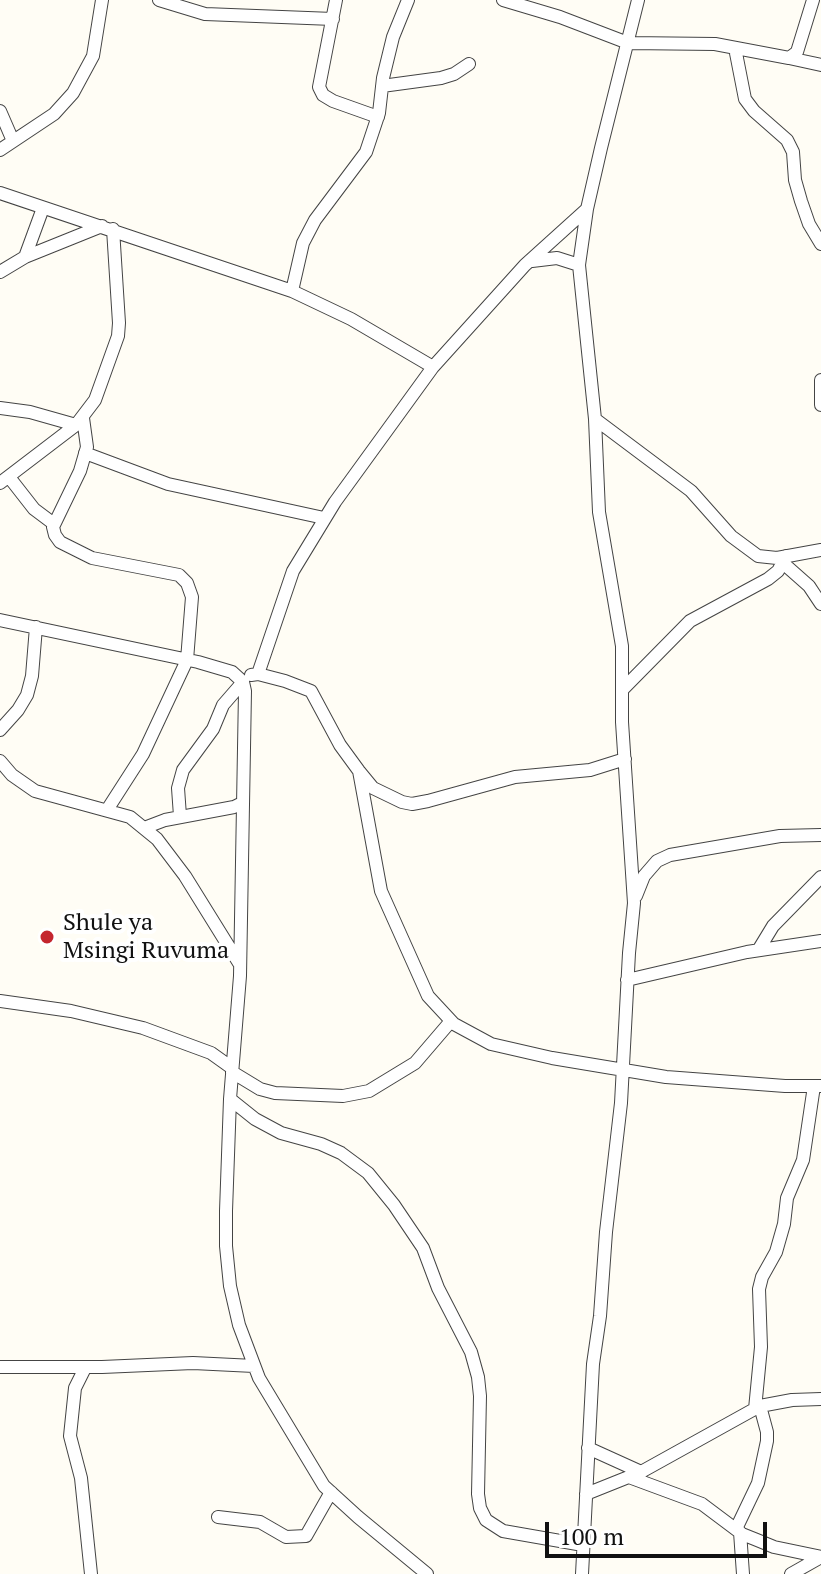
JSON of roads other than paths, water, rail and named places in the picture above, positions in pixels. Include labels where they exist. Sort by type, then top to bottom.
[{"type":"street","points":[[0,150],[54,114],[73,93],[93,56],[102,0]]},
{"type":"street","points":[[159,0],[205,14],[333,19]]},
{"type":"street","points":[[336,0],[319,87],[323,95],[378,117]]},
{"type":"street","points":[[292,291],[303,243],[315,220],[366,152],[378,117],[393,37],[408,0]]},
{"type":"street","points":[[503,0],[542,6],[628,43],[692,42],[821,65]]},
{"type":"street","points":[[582,1574],[593,1364],[622,1069],[634,903],[622,646],[599,512],[595,419],[579,265],[587,209],[638,0]]},
{"type":"street","points":[[789,58],[797,52],[813,0]]},
{"type":"street","points":[[735,48],[745,99],[787,140],[793,152],[795,180],[801,201],[809,224],[821,244]]},
{"type":"street","points":[[382,86],[441,78],[469,64]]},
{"type":"street","points":[[0,111],[13,141]]},
{"type":"street","points":[[0,193],[292,291],[351,319],[433,367]]},
{"type":"street","points":[[25,257],[43,208]]},
{"type":"street","points":[[258,674],[284,591],[324,518],[433,367],[527,263],[587,209]]},
{"type":"street","points":[[0,272],[25,257],[108,227]]},
{"type":"street","points":[[54,524],[34,509],[4,478],[79,422],[95,400],[118,336],[119,301],[108,227]]},
{"type":"street","points":[[527,263],[557,258],[579,265]]},
{"type":"street","points":[[821,380],[821,405]]},
{"type":"street","points":[[0,408],[79,422],[86,431],[80,471],[54,524],[60,542],[92,558],[179,575],[187,583],[192,597],[187,660],[143,754],[107,810]]},
{"type":"street","points":[[595,419],[691,491],[713,518],[758,556],[784,560],[821,550]]},
{"type":"street","points":[[85,453],[168,484],[324,518]]},
{"type":"street","points":[[784,560],[809,586],[821,604]]},
{"type":"street","points":[[623,689],[690,621],[768,579],[784,560]]},
{"type":"street","points":[[0,620],[224,668],[241,679],[245,691],[240,966],[230,1099],[226,1248],[230,1286],[239,1325],[254,1366],[297,1444],[331,1492],[427,1574]]},
{"type":"street","points":[[0,730],[27,695],[32,676],[36,627]]},
{"type":"street","points":[[180,816],[178,788],[183,770],[213,729],[223,705],[241,679],[258,674],[304,686],[311,691],[340,745],[373,788],[388,797],[412,804],[515,777],[590,770],[625,759]]},
{"type":"street","points":[[0,761],[12,775],[35,791],[130,817],[157,839],[185,876],[240,966]]},
{"type":"street","points":[[359,771],[381,891],[428,996],[451,1021],[491,1044],[552,1058],[666,1077],[817,1086],[803,1160],[787,1198],[776,1252],[759,1289],[761,1347],[758,1408],[767,1441],[758,1483],[738,1531],[743,1574]]},
{"type":"street","points":[[144,828],[180,816],[242,803]]},
{"type":"street","points":[[634,903],[644,876],[657,861],[670,855],[780,836],[821,835]]},
{"type":"street","points":[[759,949],[773,926],[821,877]]},
{"type":"street","points":[[627,980],[759,949],[821,941]]},
{"type":"street","points":[[0,1001],[71,1011],[143,1028],[211,1053],[260,1089],[275,1093],[343,1096],[369,1091],[415,1063],[451,1021]]},
{"type":"street","points":[[230,1099],[255,1119],[281,1133],[341,1153],[368,1173],[394,1205],[423,1248],[438,1288],[471,1352],[480,1396],[478,1494],[486,1520],[503,1531],[583,1545]]},
{"type":"street","points":[[0,1367],[85,1368],[193,1363],[254,1366]]},
{"type":"street","points":[[85,1368],[75,1388],[70,1436],[81,1478],[91,1574]]},
{"type":"street","points":[[586,1494],[635,1475],[758,1408],[792,1400],[821,1399]]},
{"type":"street","points":[[588,1448],[635,1475],[702,1504],[738,1531],[774,1547],[819,1559]]},
{"type":"street","points":[[218,1517],[260,1522],[286,1537],[306,1536],[331,1492]]},
{"type":"street","points":[[791,1574],[819,1559]]},
{"type":"place","name":"Shule ya Msingi Ruvuma","points":[[47,937]]}]
